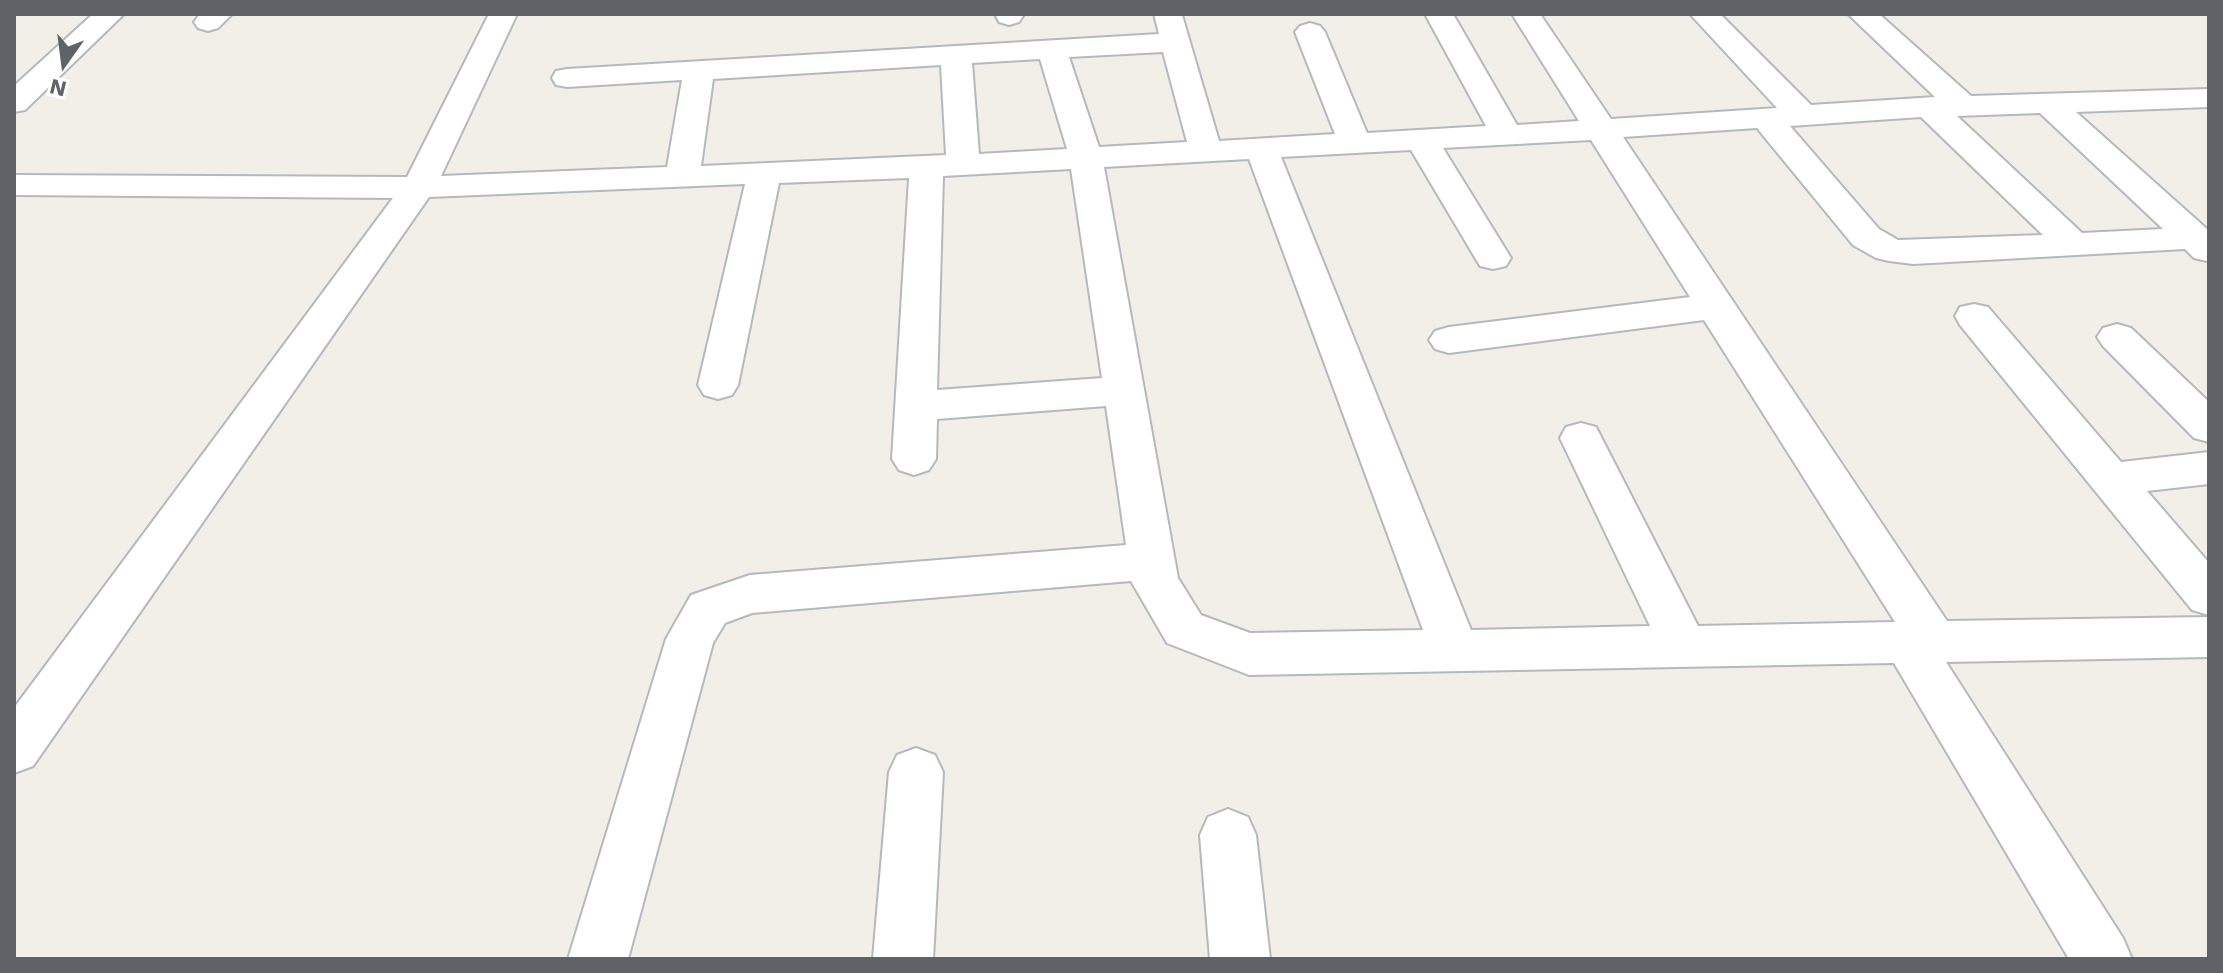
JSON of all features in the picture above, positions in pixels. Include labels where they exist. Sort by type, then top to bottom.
[{"type":"street","points":[[14,103],[110,14]]},
{"type":"street","points":[[14,750],[419,187],[503,14]]},
{"type":"street","points":[[1439,14],[1507,135]]},
{"type":"street","points":[[1526,14],[1715,306],[1920,642],[2102,959]]},
{"type":"street","points":[[1704,14],[1802,115]]},
{"type":"street","points":[[1862,14],[2073,244]]},
{"type":"street","points":[[567,78],[1052,50],[1172,28],[1206,151]]},
{"type":"street","points":[[1310,32],[1355,143]]},
{"type":"street","points":[[1052,50],[1086,158],[1155,581],[1184,629],[1249,654],[2209,637]]},
{"type":"street","points":[[914,459],[917,406],[956,55]]},
{"type":"street","points":[[682,177],[699,70]]},
{"type":"street","points":[[14,185],[419,187],[764,174],[1507,135],[1946,106],[2206,100]]},
{"type":"street","points":[[2047,102],[2202,245]]},
{"type":"street","points":[[1765,117],[1866,237],[1889,250],[1913,253],[2073,244],[2202,245]]},
{"type":"street","points":[[1421,139],[1493,258]]},
{"type":"street","points":[[1261,148],[1455,651]]},
{"type":"street","points":[[718,385],[764,174]]},
{"type":"street","points":[[1449,340],[1715,306]]},
{"type":"street","points":[[1974,316],[2209,596]]},
{"type":"street","points":[[2117,337],[2209,427]]},
{"type":"street","points":[[917,406],[1124,391]]},
{"type":"street","points":[[1581,438],[1684,646]]},
{"type":"street","points":[[2111,479],[2209,468]]},
{"type":"street","points":[[598,959],[690,639],[708,609],[750,594],[1152,561]]},
{"type":"street","points":[[903,959],[916,772]]},
{"type":"street","points":[[1228,835],[1240,959]]}]
